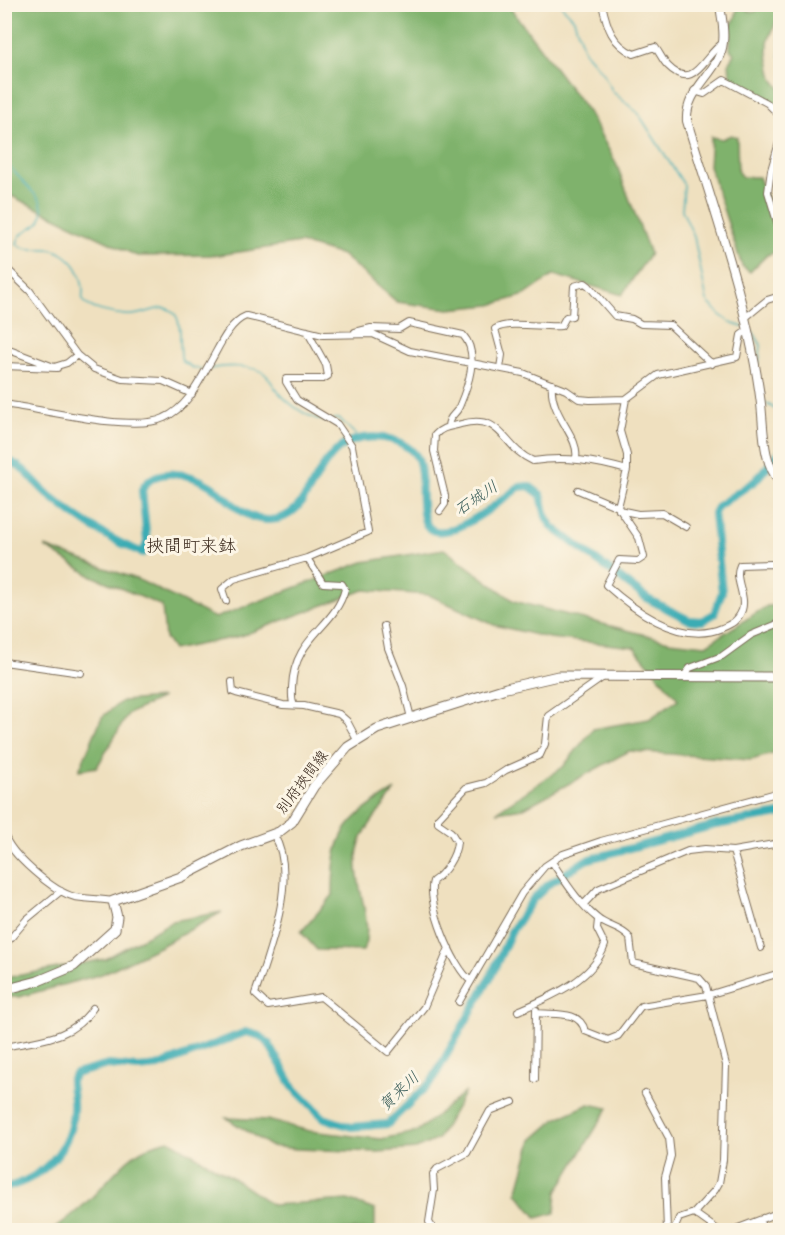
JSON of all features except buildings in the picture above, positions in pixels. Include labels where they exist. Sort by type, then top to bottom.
[{"type":"main road","name":"別府挾間線","points":[[113,901],[130,897],[181,877],[242,846],[274,835],[292,822],[314,786],[357,740],[377,729],[539,679],[558,676],[683,678],[780,676]]},
{"type":"main road","points":[[4,990],[38,981],[74,966],[115,929],[117,917],[113,901]]},
{"type":"street","points":[[602,4],[606,23],[617,45],[634,54],[655,46],[665,63],[679,73],[696,73],[723,43]]},
{"type":"street","points":[[720,4],[723,43],[719,56],[694,91],[687,109],[687,121],[745,318],[755,358],[768,458],[779,480]]},
{"type":"street","points":[[694,91],[704,94],[724,81],[767,103],[780,116]]},
{"type":"street","points":[[780,140],[771,170],[768,192],[780,232]]},
{"type":"street","points":[[4,266],[38,300],[77,355],[94,369],[122,379],[163,381],[192,394]]},
{"type":"street","points":[[500,368],[502,355],[495,329],[505,325],[551,328],[561,326],[566,317],[572,316],[574,286],[582,283],[589,286],[615,316],[632,319],[641,324],[670,325],[712,364]]},
{"type":"street","points":[[745,318],[762,304],[780,296]]},
{"type":"street","points":[[4,404],[85,417],[147,423],[164,418],[182,406],[192,394],[240,318],[254,316],[323,335],[373,334],[410,351],[523,373],[552,384],[579,399],[626,399],[658,375],[737,357],[741,334],[748,330]]},
{"type":"street","points":[[349,335],[364,328],[399,329],[410,323],[459,333],[467,339],[474,364],[460,406],[450,416],[448,426]]},
{"type":"street","points":[[226,601],[222,589],[234,579],[307,558],[368,532],[369,527],[352,446],[337,424],[297,400],[286,382],[286,379],[323,380],[328,376],[326,365],[307,331]]},
{"type":"street","points":[[4,348],[61,367]]},
{"type":"street","points":[[4,366],[55,370],[77,355]]},
{"type":"street","points":[[552,384],[556,413],[576,445],[576,458]]},
{"type":"street","points":[[626,399],[620,431],[627,455],[627,470],[618,509],[639,538],[644,555],[638,561],[620,560],[606,585],[649,617],[700,634],[734,623],[738,618],[743,602],[737,571],[740,565],[771,564],[780,568]]},
{"type":"street","points":[[440,511],[445,504],[445,496],[434,451],[435,435],[448,426],[469,422],[489,423],[533,461],[576,458],[613,464],[627,470]]},
{"type":"street","points":[[578,490],[618,509],[638,514],[662,513],[686,526]]},
{"type":"street","points":[[294,705],[293,672],[299,658],[309,638],[337,609],[345,589],[342,584],[323,583],[307,558]]},
{"type":"street","points":[[683,678],[690,668],[722,656],[751,635],[780,623]]},
{"type":"street","points":[[384,626],[388,648],[403,686],[411,718]]},
{"type":"street","points":[[4,662],[81,673]]},
{"type":"street","points":[[471,981],[466,978],[449,948],[431,892],[433,881],[441,876],[454,854],[457,842],[451,832],[438,823],[438,818],[466,788],[486,783],[506,770],[540,755],[545,744],[548,716],[605,676]]},
{"type":"street","points":[[232,682],[233,692],[236,693],[283,705],[339,714],[357,740]]},
{"type":"street","points":[[459,1002],[506,915],[522,893],[563,854],[601,840],[780,792]]},
{"type":"street","points":[[4,833],[10,847],[18,856],[61,891],[75,897],[113,901]]},
{"type":"street","points":[[274,835],[280,845],[283,888],[274,937],[255,994],[268,1006],[321,997],[388,1052],[424,1007],[449,948]]},
{"type":"street","points":[[584,904],[598,889],[664,860],[696,849],[733,851],[780,843]]},
{"type":"street","points":[[733,851],[761,948]]},
{"type":"street","points":[[552,862],[565,882],[598,920],[620,930],[630,938],[633,963],[704,981],[726,1065],[723,1160],[718,1183],[694,1213],[679,1218],[674,1230]]},
{"type":"street","points":[[4,946],[27,919],[61,891]]},
{"type":"street","points":[[518,1011],[577,981],[595,964],[605,945],[597,928],[598,920]]},
{"type":"street","points":[[537,1012],[575,1017],[583,1022],[585,1031],[608,1040],[618,1036],[641,1006],[708,995],[780,973]]},
{"type":"street","points":[[533,1004],[537,1012],[535,1079]]},
{"type":"street","points":[[4,1047],[66,1034],[86,1019],[93,1008]]},
{"type":"street","points":[[645,1093],[669,1138],[671,1156],[665,1177],[667,1230]]},
{"type":"street","points":[[434,1230],[429,1222],[434,1190],[433,1174],[437,1169],[467,1153],[490,1110],[513,1102]]},
{"type":"street","points":[[733,1230],[780,1212]]},
{"type":"street","points":[[694,1213],[718,1230]]},
{"type":"street","points":[[756,1230],[763,1218]]},
{"type":"green space","points":[[5,5],[508,5],[588,112],[616,163],[650,254],[622,295],[554,275],[525,295],[491,305],[449,309],[397,302],[342,255],[300,243],[219,255],[137,256],[5,193]]},
{"type":"green space","points":[[745,5],[748,11],[755,12],[761,5],[780,5],[780,12],[768,42],[768,55],[773,79],[780,88],[780,107],[745,88],[730,76],[729,62],[734,54],[730,49],[731,25],[738,6]]},
{"type":"green space","points":[[731,135],[737,137],[738,172],[742,177],[759,177],[778,231],[779,251],[767,255],[750,272],[742,266],[709,166],[711,137],[722,139]]},
{"type":"green space","points":[[45,547],[139,580],[215,618],[363,562],[444,549],[514,601],[669,641],[706,645],[767,606],[780,605],[780,752],[751,760],[629,751],[524,808],[496,812],[563,767],[593,729],[649,719],[678,699],[634,647],[549,638],[494,625],[429,595],[364,590],[241,636],[173,650],[165,638],[162,606],[90,575]]},
{"type":"green space","points":[[162,698],[128,714],[97,767],[79,770],[102,717],[122,701]]},
{"type":"green space","points":[[395,790],[364,834],[357,853],[366,924],[363,951],[317,950],[301,932],[333,895],[335,857],[344,831],[363,811]]},
{"type":"green space","points":[[222,912],[161,946],[102,974],[19,997],[5,997],[5,978],[105,959],[173,921]]},
{"type":"green space","points":[[465,1092],[438,1139],[416,1149],[378,1152],[270,1146],[226,1118],[267,1120],[310,1131],[381,1139],[416,1132]]},
{"type":"green space","points":[[589,1104],[608,1108],[557,1192],[555,1213],[537,1218],[517,1193],[532,1140],[556,1119]]},
{"type":"green space","points":[[169,1140],[233,1178],[272,1205],[348,1200],[375,1210],[375,1230],[53,1230],[85,1204],[133,1156],[143,1149]]},
{"type":"waterway","points":[[560,4],[574,19],[584,51],[602,72],[613,92],[638,113],[684,185],[682,210],[694,237],[707,301],[720,315],[733,324],[743,327]]},
{"type":"waterway","points":[[780,30],[780,56]]},
{"type":"waterway","points":[[4,139],[8,165],[40,200],[42,210],[39,223],[24,232],[17,244],[28,249],[53,250],[68,258],[77,268],[80,276],[83,300],[95,309],[132,315],[163,308],[169,309],[176,316],[180,328],[182,361],[193,368],[203,369]]},
{"type":"waterway","points":[[753,332],[761,345],[759,363]]},
{"type":"waterway","points":[[210,369],[238,367],[260,371],[292,405],[306,414],[327,421]]},
{"type":"waterway","points":[[764,402],[780,412]]},
{"type":"waterway","points":[[334,419],[340,419],[358,437]]},
{"type":"waterway","name":"石城川","points":[[4,459],[24,470],[51,497],[84,522],[118,542],[143,553],[147,542],[142,490],[155,477],[174,474],[203,481],[237,508],[251,516],[268,520],[285,516],[298,506],[328,460],[341,447],[359,439],[389,439],[408,448],[418,459],[424,518],[430,529],[441,532],[454,529],[470,522],[519,487],[529,486],[541,495],[546,517],[552,527],[648,599],[689,620],[702,621],[714,614],[722,592],[714,513],[718,506],[755,481],[780,452]]},
{"type":"waterway","name":"賀来川","points":[[4,1188],[18,1184],[43,1170],[61,1149],[71,1124],[73,1105],[71,1081],[75,1074],[108,1065],[138,1068],[159,1066],[246,1032],[260,1036],[269,1044],[293,1087],[324,1118],[351,1127],[388,1124],[432,1081],[491,976],[511,932],[533,899],[549,884],[586,860],[716,825],[780,814]]},
{"type":"district","name":"挾間町来鉢","points":[[191,546]]}]
